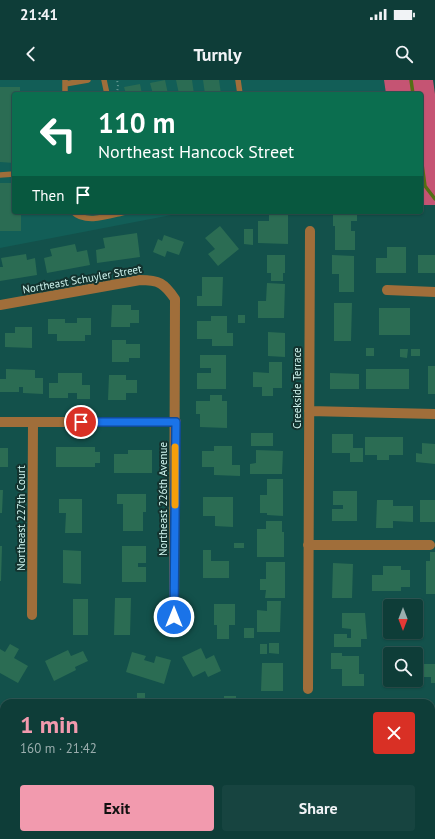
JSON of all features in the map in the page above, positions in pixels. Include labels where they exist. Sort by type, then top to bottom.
[{"type":"street","name":"Creekside Terrace","points":[[308,689],[310,232]]},
{"type":"street","name":"Northeast Schuyler Street","points":[[0,305],[140,280],[154,280],[167,287]]},
{"type":"street","name":"Northeast 226th Avenue","points":[[167,287],[175,298],[176,422],[174,617]]},
{"type":"street","points":[[388,290],[435,292]]},
{"type":"street","points":[[309,411],[435,414]]},
{"type":"street","points":[[0,422],[176,422]]},
{"type":"street","name":"Northeast 227th Court","points":[[32,615],[33,422]]},
{"type":"street","points":[[308,545],[430,545]]},
{"type":"lane","points":[[65,82],[88,80]]},
{"type":"lane","points":[[104,80],[107,92]]},
{"type":"lane","points":[[238,80],[240,92]]},
{"type":"lane","points":[[0,175],[12,174]]},
{"type":"lane","points":[[75,214],[87,219],[115,214]]},
{"type":"path","points":[[117,80],[117,92]]},
{"type":"shaded area","points":[[0,80],[384,80],[386,92],[12,92],[12,214],[177,214],[0,248]]},
{"type":"shaded area","points":[[384,80],[433,80],[435,94],[435,205],[423,205],[423,92],[386,92]]},
{"type":"building","points":[[165,80],[168,92],[152,92],[150,83]]},
{"type":"building","points":[[176,80],[192,80],[194,92],[179,92]]},
{"type":"building","points":[[203,80],[219,80],[221,92],[205,92]]},
{"type":"building","points":[[140,84],[142,92],[125,92],[124,87]]},
{"type":"building","points":[[0,87],[20,87],[20,92],[12,92],[12,163],[0,162]]},
{"type":"building","points":[[0,183],[12,183],[12,214],[21,214],[21,231],[0,231]]},
{"type":"building","points":[[269,214],[288,214],[288,244],[258,243],[258,221],[269,221]]},
{"type":"building","points":[[333,214],[357,214],[357,221],[351,221],[351,231],[355,231],[355,250],[335,250],[335,226],[333,226]]},
{"type":"building","points":[[220,226],[239,249],[218,266],[208,254],[215,249],[205,238]]},
{"type":"building","points":[[244,229],[253,229],[253,245],[244,244]]},
{"type":"building","points":[[137,233],[140,257],[97,263],[96,250],[105,248],[103,238]]},
{"type":"building","points":[[164,235],[184,242],[179,255],[167,251],[165,257],[153,252],[158,239],[162,241]]},
{"type":"building","points":[[75,244],[77,252],[87,250],[90,265],[47,273],[44,258],[52,256],[50,249]]},
{"type":"building","points":[[387,247],[406,247],[406,273],[376,273],[376,258],[387,258]]},
{"type":"building","points":[[26,254],[27,260],[35,258],[37,275],[0,281],[0,267],[3,267],[1,258]]},
{"type":"building","points":[[267,255],[285,255],[285,273],[283,273],[283,281],[271,281],[271,273],[267,273]]},
{"type":"building","points":[[332,255],[354,256],[354,292],[339,292],[339,274],[332,274]]},
{"type":"building","points":[[418,255],[435,255],[435,273],[418,273]]},
{"type":"building","points":[[202,277],[223,277],[222,306],[197,306],[197,296],[202,296]]},
{"type":"building","points":[[267,283],[285,284],[284,318],[258,318],[258,301],[266,301]]},
{"type":"building","points":[[334,303],[352,303],[351,341],[334,341]]},
{"type":"building","points":[[112,305],[131,305],[131,310],[139,310],[139,323],[130,323],[130,327],[111,327]]},
{"type":"building","points":[[379,308],[410,308],[410,335],[379,335]]},
{"type":"building","points":[[238,315],[245,315],[245,323],[238,323]]},
{"type":"building","points":[[211,316],[227,316],[227,333],[233,333],[233,346],[212,346],[212,339],[197,339],[197,321],[211,321]]},
{"type":"building","points":[[77,318],[91,318],[91,335],[85,335],[85,341],[57,341],[57,334],[48,334],[48,319],[65,319],[65,323],[77,323]]},
{"type":"building","points":[[15,327],[32,327],[32,348],[5,347],[5,333],[15,333]]},
{"type":"building","points":[[268,332],[285,333],[285,357],[268,356]]},
{"type":"building","points":[[112,340],[126,340],[126,344],[140,344],[140,358],[129,358],[129,362],[112,362]]},
{"type":"building","points":[[366,348],[374,348],[374,356],[366,356]]},
{"type":"building","points":[[400,349],[408,349],[407,358],[400,357]]},
{"type":"building","points":[[411,349],[420,349],[420,356],[411,356]]},
{"type":"building","points":[[200,355],[226,355],[226,389],[197,389],[197,373],[211,373],[211,368],[200,368]]},
{"type":"building","points":[[269,362],[282,362],[282,388],[273,388],[273,396],[262,396],[262,387],[253,387],[253,372],[269,373]]},
{"type":"building","points":[[428,366],[435,366],[435,394],[428,394]]},
{"type":"building","points":[[6,369],[35,370],[35,378],[43,378],[43,394],[23,393],[23,387],[19,387],[19,392],[0,392],[0,379],[6,379]]},
{"type":"building","points":[[366,369],[409,369],[409,389],[366,389]]},
{"type":"building","points":[[58,373],[82,373],[82,385],[90,385],[90,399],[77,399],[77,393],[68,393],[68,398],[49,398],[49,383],[58,383]]},
{"type":"building","points":[[330,373],[359,374],[359,389],[330,389]]},
{"type":"building","points":[[109,375],[126,375],[126,380],[137,380],[137,393],[126,393],[126,400],[108,400]]},
{"type":"building","points":[[210,395],[222,395],[222,401],[227,401],[227,428],[200,427],[200,414],[196,414],[196,401],[210,401]]},
{"type":"building","points":[[251,433],[273,433],[273,446],[251,446]]},
{"type":"building","points":[[332,434],[353,434],[353,448],[363,448],[363,462],[350,462],[350,453],[332,453]]},
{"type":"building","points":[[365,437],[403,437],[403,455],[389,455],[389,460],[377,460],[377,455],[365,455]]},
{"type":"building","points":[[422,443],[435,444],[435,464],[416,462],[416,453],[422,454]]},
{"type":"building","points":[[214,446],[232,446],[232,465],[240,465],[240,476],[214,475],[214,467],[202,467],[202,451],[214,451]]},
{"type":"building","points":[[56,447],[95,447],[95,452],[100,452],[100,463],[95,463],[95,467],[56,467]]},
{"type":"building","points":[[0,448],[8,448],[8,467],[0,467]]},
{"type":"building","points":[[128,450],[152,450],[152,473],[114,473],[114,454],[128,454]]},
{"type":"building","points":[[256,450],[283,451],[282,474],[250,474],[250,464],[256,463]]},
{"type":"building","points":[[267,479],[283,479],[283,516],[260,513],[260,495],[267,495]]},
{"type":"building","points":[[0,490],[3,490],[2,513],[0,513]]},
{"type":"building","points":[[333,491],[357,491],[357,521],[332,521],[332,509],[343,509],[343,505],[333,505]]},
{"type":"building","points":[[117,494],[146,494],[146,512],[143,512],[143,531],[123,531],[123,504],[117,504]]},
{"type":"building","points":[[203,497],[233,497],[233,527],[215,526],[215,516],[203,516]]},
{"type":"building","points":[[59,499],[82,499],[82,533],[65,533],[66,513],[59,513]]},
{"type":"building","points":[[377,500],[393,500],[393,506],[413,506],[413,522],[393,521],[393,528],[376,528]]},
{"type":"building","points":[[420,500],[435,500],[435,522],[420,522]]},
{"type":"building","points":[[266,521],[282,521],[282,532],[284,532],[284,557],[257,557],[257,529],[266,529]]},
{"type":"building","points":[[234,543],[244,543],[244,548],[234,548]]},
{"type":"building","points":[[0,546],[2,546],[1,581],[0,581]]},
{"type":"building","points":[[122,546],[146,546],[146,563],[138,563],[138,567],[146,567],[146,582],[122,582]]},
{"type":"building","points":[[63,550],[81,551],[81,584],[63,583]]},
{"type":"building","points":[[203,550],[211,550],[211,561],[229,561],[229,578],[203,578]]},
{"type":"building","points":[[430,552],[435,552],[435,594],[426,594],[426,561],[430,561]]},
{"type":"building","points":[[266,562],[285,562],[285,598],[265,598],[266,590],[260,590],[260,579],[266,579]]},
{"type":"building","points":[[333,563],[353,564],[352,598],[332,598]]},
{"type":"building","points":[[383,566],[401,566],[401,570],[410,570],[410,587],[401,587],[401,591],[372,591],[372,575],[383,575]]},
{"type":"building","points":[[115,598],[131,598],[130,635],[114,635]]},
{"type":"building","points":[[73,599],[88,599],[88,635],[73,635]]},
{"type":"building","points":[[267,601],[281,601],[280,632],[257,632],[257,610],[267,611]]},
{"type":"building","points":[[214,604],[235,604],[235,625],[229,625],[229,639],[217,639],[217,625],[214,625]]},
{"type":"building","points":[[342,613],[365,613],[367,639],[361,639],[361,647],[334,647],[334,634],[347,634],[347,638],[351,638],[351,629],[342,628]]},
{"type":"building","points":[[244,628],[254,628],[254,638],[244,638]]},
{"type":"building","points":[[269,643],[279,643],[279,654],[269,653]]},
{"type":"building","points":[[10,644],[19,649],[14,658],[28,666],[18,683],[0,673],[0,649],[5,652]]},
{"type":"building","points":[[260,644],[267,644],[267,654],[260,654]]},
{"type":"building","points":[[201,648],[206,659],[214,655],[221,671],[208,677],[205,671],[193,677],[182,657]]},
{"type":"building","points":[[68,650],[71,656],[83,651],[88,661],[75,667],[76,670],[54,681],[45,661]]},
{"type":"building","points":[[132,652],[146,656],[144,660],[154,663],[156,656],[171,660],[164,684],[126,672]]},
{"type":"building","points":[[331,653],[342,653],[342,656],[359,656],[359,674],[364,674],[364,686],[342,686],[342,669],[331,669]]},
{"type":"building","points":[[262,663],[283,663],[283,691],[261,691]]},
{"type":"building","points":[[423,664],[435,664],[435,683],[431,683],[431,677],[423,677]]},
{"type":"building","points":[[137,693],[145,693],[145,699],[137,699]]},
{"type":"building","points":[[224,696],[236,696],[236,699],[224,699]]},
{"type":"waterway","points":[[411,80],[413,92]]},
{"type":"waterway","points":[[423,172],[425,186],[435,199]]},
{"type":"slow traffic","points":[[175,447],[175,505]]},
{"type":"route","points":[[81,422],[176,422],[174,617]]}]
